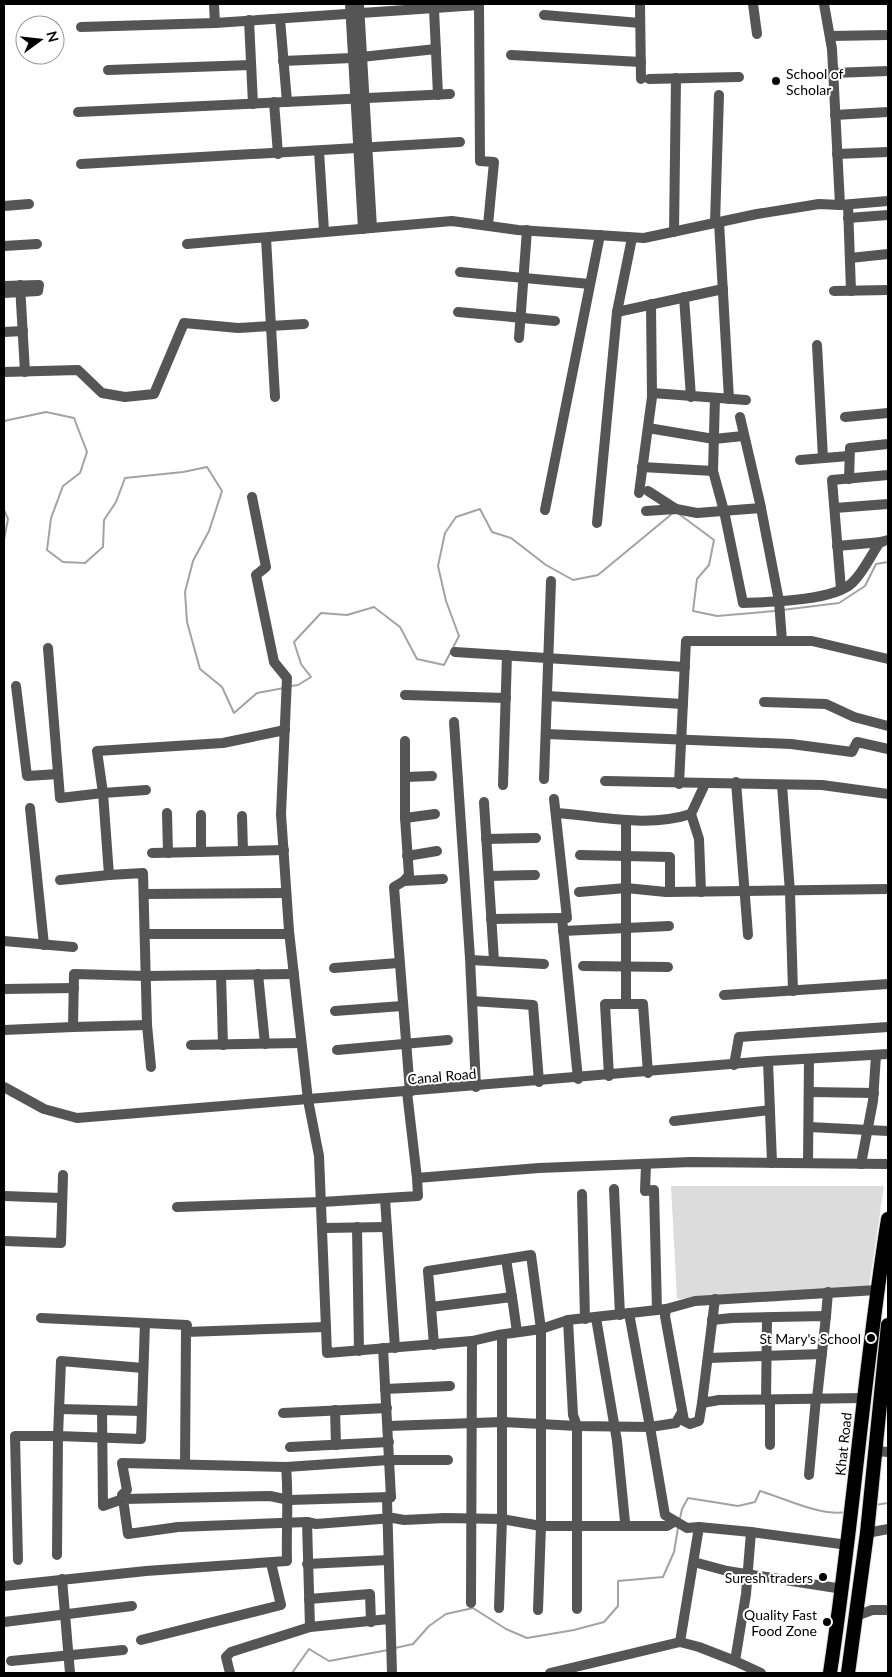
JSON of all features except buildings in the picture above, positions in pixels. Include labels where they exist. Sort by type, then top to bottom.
[{"type":"highway","name":"Khat Road","points":[[830,1673],[843,1589],[864,1398],[883,1290],[888,1219]]},
{"type":"highway","points":[[848,1673],[867,1533],[870,1496],[882,1452],[888,1325]]},
{"type":"street","points":[[214,4],[215,23]]},
{"type":"street","points":[[350,4],[357,11],[357,57],[367,228]]},
{"type":"street","points":[[81,27],[215,23],[357,11],[434,9],[479,4],[480,161],[494,162],[488,225]]},
{"type":"street","points":[[640,4],[641,62],[645,79],[739,77]]},
{"type":"street","points":[[753,4],[756,34]]},
{"type":"street","points":[[824,4],[834,73],[837,154],[844,205],[848,218],[851,290]]},
{"type":"street","points":[[434,9],[438,95]]},
{"type":"street","points":[[544,15],[640,23]]},
{"type":"street","points":[[280,19],[287,102]]},
{"type":"street","points":[[249,20],[253,104]]},
{"type":"street","points":[[830,36],[888,35]]},
{"type":"street","points":[[283,61],[357,57],[436,49]]},
{"type":"street","points":[[511,55],[641,62]]},
{"type":"street","points":[[108,70],[251,65]]},
{"type":"street","points":[[834,73],[888,71]]},
{"type":"street","points":[[674,232],[676,78]]},
{"type":"street","points":[[78,112],[450,94]]},
{"type":"street","points":[[719,95],[717,222],[723,288],[729,399]]},
{"type":"street","points":[[274,102],[278,154]]},
{"type":"street","points":[[836,115],[888,112]]},
{"type":"street","points":[[81,164],[460,142]]},
{"type":"street","points":[[319,151],[324,231]]},
{"type":"street","points":[[837,154],[888,152]]},
{"type":"street","points":[[186,244],[452,221],[527,230],[644,238],[717,222],[819,204],[844,205],[888,201]]},
{"type":"street","points":[[4,206],[29,204]]},
{"type":"street","points":[[848,218],[888,215]]},
{"type":"street","points":[[519,338],[527,230]]},
{"type":"street","points":[[545,510],[600,235]]},
{"type":"street","points":[[266,238],[275,397]]},
{"type":"street","points":[[597,523],[617,312],[632,238]]},
{"type":"street","points":[[4,246],[37,244]]},
{"type":"street","points":[[850,258],[888,254]]},
{"type":"street","points":[[460,272],[590,284]]},
{"type":"street","points":[[4,286],[20,289]]},
{"type":"street","points":[[617,312],[723,288]]},
{"type":"street","points":[[20,289],[25,372]]},
{"type":"street","points":[[4,293],[20,289]]},
{"type":"street","points":[[834,291],[888,290]]},
{"type":"street","points":[[684,297],[691,397]]},
{"type":"street","points":[[651,304],[652,393],[642,467],[643,492],[676,509],[697,513],[761,508]]},
{"type":"street","points":[[458,312],[555,321]]},
{"type":"street","points":[[4,372],[78,370],[93,382],[102,393],[125,397],[154,394],[184,323],[238,328],[304,324]]},
{"type":"street","points":[[4,332],[23,331]]},
{"type":"street","points":[[817,345],[823,458]]},
{"type":"street","points":[[652,393],[746,400]]},
{"type":"street","points":[[715,398],[713,471],[724,511],[743,603],[779,602],[830,594],[851,584],[885,541]]},
{"type":"street","points":[[845,417],[888,413]]},
{"type":"street","points":[[740,417],[761,508],[779,602],[782,641]]},
{"type":"street","points":[[648,428],[714,439],[743,436]]},
{"type":"street","points":[[849,479],[850,448],[888,444]]},
{"type":"street","points":[[800,460],[849,456]]},
{"type":"street","points":[[642,467],[713,471]]},
{"type":"street","points":[[841,589],[832,480],[888,475]]},
{"type":"street","points":[[252,497],[266,567],[256,574],[274,662],[287,678],[281,814],[289,934],[301,1043],[308,1100],[319,1156],[326,1353],[472,1341],[541,1329],[568,1320],[662,1310],[695,1301],[883,1290]]},
{"type":"street","points":[[834,508],[888,504]]},
{"type":"street","points":[[646,512],[676,509]]},
{"type":"street","points":[[837,546],[885,541]]},
{"type":"street","points":[[544,779],[551,581]]},
{"type":"street","points":[[679,784],[686,641],[812,641],[888,659]]},
{"type":"street","points":[[48,648],[60,798],[146,790]]},
{"type":"street","points":[[455,652],[685,667]]},
{"type":"street","points":[[503,785],[507,655]]},
{"type":"street","points":[[16,686],[27,776],[58,774]]},
{"type":"street","points":[[405,694],[506,698]]},
{"type":"street","points":[[547,696],[683,704]]},
{"type":"street","points":[[764,702],[826,704],[854,717],[888,726]]},
{"type":"street","points":[[454,722],[470,960],[476,1087]]},
{"type":"street","points":[[109,875],[103,793],[97,751],[223,743],[285,730]]},
{"type":"street","points":[[546,734],[791,744],[852,752],[857,742],[888,749]]},
{"type":"street","points":[[177,1207],[322,1202],[418,1196],[398,963],[394,887],[404,881],[408,875],[405,818],[405,741]]},
{"type":"street","points":[[405,777],[432,776]]},
{"type":"street","points":[[605,782],[822,785],[888,794]]},
{"type":"street","points":[[736,783],[748,935]]},
{"type":"street","points":[[701,892],[699,839],[691,814],[705,784]]},
{"type":"street","points":[[782,785],[790,892],[793,991]]},
{"type":"street","points":[[491,919],[567,918],[554,799]]},
{"type":"street","points":[[484,802],[494,961]]},
{"type":"street","points":[[30,808],[44,945]]},
{"type":"street","points":[[168,813],[168,853]]},
{"type":"street","points":[[556,813],[626,820],[674,820],[691,814]]},
{"type":"street","points":[[405,818],[435,814]]},
{"type":"street","points":[[201,815],[201,852]]},
{"type":"street","points":[[242,816],[243,851]]},
{"type":"street","points":[[626,820],[626,1004]]},
{"type":"street","points":[[486,839],[536,838]]},
{"type":"street","points":[[152,853],[284,850]]},
{"type":"street","points":[[408,856],[437,852]]},
{"type":"street","points":[[580,855],[670,857],[670,892]]},
{"type":"street","points":[[60,880],[143,873],[148,976],[147,1025],[151,1066]]},
{"type":"street","points":[[489,876],[535,875]]},
{"type":"street","points":[[404,881],[443,879]]},
{"type":"street","points":[[579,892],[626,888],[670,892],[888,890]]},
{"type":"street","points":[[144,894],[286,893]]},
{"type":"street","points":[[562,918],[578,1078]]},
{"type":"street","points":[[564,931],[668,926]]},
{"type":"street","points":[[146,934],[289,934]]},
{"type":"street","points":[[4,942],[74,947]]},
{"type":"street","points":[[470,960],[544,964]]},
{"type":"street","points":[[334,968],[398,963]]},
{"type":"street","points":[[583,966],[668,967]]},
{"type":"street","points":[[73,1027],[74,974],[148,976],[294,974]]},
{"type":"street","points":[[258,974],[265,1044]]},
{"type":"street","points":[[221,975],[223,1044]]},
{"type":"street","points":[[724,995],[888,984]]},
{"type":"street","points":[[4,989],[74,988]]},
{"type":"street","points":[[472,1001],[533,1004],[539,1082]]},
{"type":"street","points":[[609,1076],[605,1004],[643,1004],[648,1072]]},
{"type":"street","points":[[335,1011],[402,1006]]},
{"type":"street","points":[[4,1030],[147,1025]]},
{"type":"street","points":[[734,1065],[738,1037],[888,1027]]},
{"type":"street","points":[[337,1050],[448,1040]]},
{"type":"street","points":[[191,1045],[301,1043]]},
{"type":"street","name":"Canal Road","points":[[4,1087],[44,1109],[77,1118],[888,1054]]},
{"type":"street","points":[[861,1164],[874,1093],[876,1055]]},
{"type":"street","points":[[808,1163],[809,1059]]},
{"type":"street","points":[[768,1062],[772,1163]]},
{"type":"street","points":[[810,1092],[874,1093]]},
{"type":"street","points":[[674,1121],[770,1110]]},
{"type":"street","points":[[809,1127],[888,1131]]},
{"type":"street","points":[[417,1178],[540,1168],[646,1164],[888,1164]]},
{"type":"street","points":[[646,1164],[645,1191],[654,1190],[662,1310],[665,1316],[684,1421],[690,1424],[698,1421],[702,1403],[715,1299]]},
{"type":"street","points":[[4,1241],[61,1243],[63,1175]]},
{"type":"street","points":[[614,1189],[624,1314],[650,1427],[665,1515],[687,1528],[699,1526],[848,1545]]},
{"type":"street","points":[[582,1194],[591,1319],[614,1427],[627,1526]]},
{"type":"street","points":[[4,1196],[62,1198]]},
{"type":"street","points":[[385,1199],[395,1348]]},
{"type":"street","points":[[357,1227],[359,1351]]},
{"type":"street","points":[[323,1228],[387,1227]]},
{"type":"street","points":[[434,1345],[428,1271],[531,1255],[541,1329],[541,1526],[538,1610]]},
{"type":"street","points":[[506,1259],[517,1332]]},
{"type":"street","points":[[809,1475],[828,1292]]},
{"type":"street","points":[[432,1308],[512,1297]]},
{"type":"street","points":[[712,1320],[826,1316]]},
{"type":"street","points":[[41,1318],[187,1325],[185,1464]]},
{"type":"street","points":[[767,1318],[766,1356],[770,1445]]},
{"type":"street","points":[[568,1320],[573,1415],[577,1426],[577,1609]]},
{"type":"street","points":[[18,1560],[15,1436],[141,1439],[145,1323]]},
{"type":"street","points":[[186,1332],[326,1327]]},
{"type":"street","points":[[499,1608],[502,1519],[502,1335]]},
{"type":"street","points":[[470,1603],[473,1423],[472,1341]]},
{"type":"street","points":[[383,1348],[389,1442],[390,1497],[387,1500],[392,1673]]},
{"type":"street","points":[[708,1358],[822,1354]]},
{"type":"street","points":[[57,1555],[61,1361],[143,1368]]},
{"type":"street","points":[[385,1389],[450,1386]]},
{"type":"street","points":[[702,1403],[719,1400],[864,1398]]},
{"type":"street","points":[[283,1413],[387,1408]]},
{"type":"street","points":[[59,1409],[142,1411]]},
{"type":"street","points":[[102,1410],[103,1506],[123,1499],[270,1496],[289,1500],[390,1497]]},
{"type":"street","points":[[334,1410],[336,1445]]},
{"type":"street","points":[[388,1426],[502,1422],[540,1425],[650,1427],[676,1423],[682,1412]]},
{"type":"street","points":[[290,1447],[389,1442]]},
{"type":"street","points":[[448,1460],[389,1460],[286,1467],[122,1463],[127,1490],[122,1495],[128,1534],[178,1527],[307,1522],[316,1524],[388,1520],[502,1519],[541,1526],[667,1526],[674,1522]]},
{"type":"street","points":[[4,1586],[62,1579],[286,1561],[286,1524],[289,1500],[286,1467]]},
{"type":"street","points":[[307,1522],[310,1627]]},
{"type":"street","points":[[680,1642],[699,1526]]},
{"type":"street","points":[[867,1533],[888,1529]]},
{"type":"street","points":[[736,1662],[751,1532]]},
{"type":"street","points":[[307,1564],[388,1560]]},
{"type":"street","points":[[694,1562],[700,1566],[843,1589]]},
{"type":"street","points":[[141,1640],[282,1605],[271,1563]]},
{"type":"street","points":[[62,1579],[70,1673]]},
{"type":"street","points":[[309,1599],[370,1594],[371,1622]]},
{"type":"street","points":[[4,1622],[132,1606]]},
{"type":"street","points":[[856,1616],[872,1610],[888,1610]]},
{"type":"street","points":[[230,1673],[226,1658],[231,1652],[310,1627],[389,1619]]},
{"type":"street","points":[[550,1673],[680,1642],[699,1647],[762,1673]]},
{"type":"street","points":[[10,1661],[122,1650]]},
{"type":"shaded area","points":[[671,1186],[884,1186],[869,1287],[677,1299]]},
{"type":"waterway","points":[[4,421],[46,412],[74,418],[87,452],[80,473],[63,486],[51,518],[47,550],[63,562],[85,563],[103,547],[104,520],[116,502],[125,478],[183,472],[207,467],[222,491],[209,531],[193,561],[185,592],[187,622],[200,669],[222,687],[234,713],[257,693],[284,688]]},
{"type":"waterway","points":[[291,686],[298,685],[311,677],[301,664],[294,642],[321,613],[347,615],[374,607],[400,627],[417,659],[444,665],[459,636],[446,601],[438,566],[445,533],[456,517],[480,509],[492,532],[511,538],[546,565],[573,580],[598,575],[673,513]]},
{"type":"waterway","points":[[4,510],[8,519],[4,540]]},
{"type":"waterway","points":[[679,514],[714,540],[709,565],[697,579],[693,611],[717,616],[775,611]]},
{"type":"waterway","points":[[782,610],[839,603],[865,586],[876,564],[888,562]]},
{"type":"waterway","points":[[680,1518],[688,1498],[738,1506],[755,1502],[760,1491],[826,1512],[846,1512]]},
{"type":"waterway","points":[[875,1505],[888,1503]]},
{"type":"waterway","points":[[395,1648],[413,1644],[429,1626],[446,1614],[473,1608],[506,1629],[527,1638],[574,1630],[604,1622],[618,1606],[618,1581],[663,1577],[674,1552],[678,1528]]},
{"type":"waterway","points":[[292,1673],[309,1649],[329,1661],[388,1650]]},
{"type":"place","name":"School of Scholar","points":[[776,81]]},
{"type":"place","name":"St Mary's School","points":[[871,1338]]},
{"type":"place","name":"Suresh traders","points":[[823,1577]]},
{"type":"place","name":"Quality Fast Food Zone","points":[[827,1622]]}]
